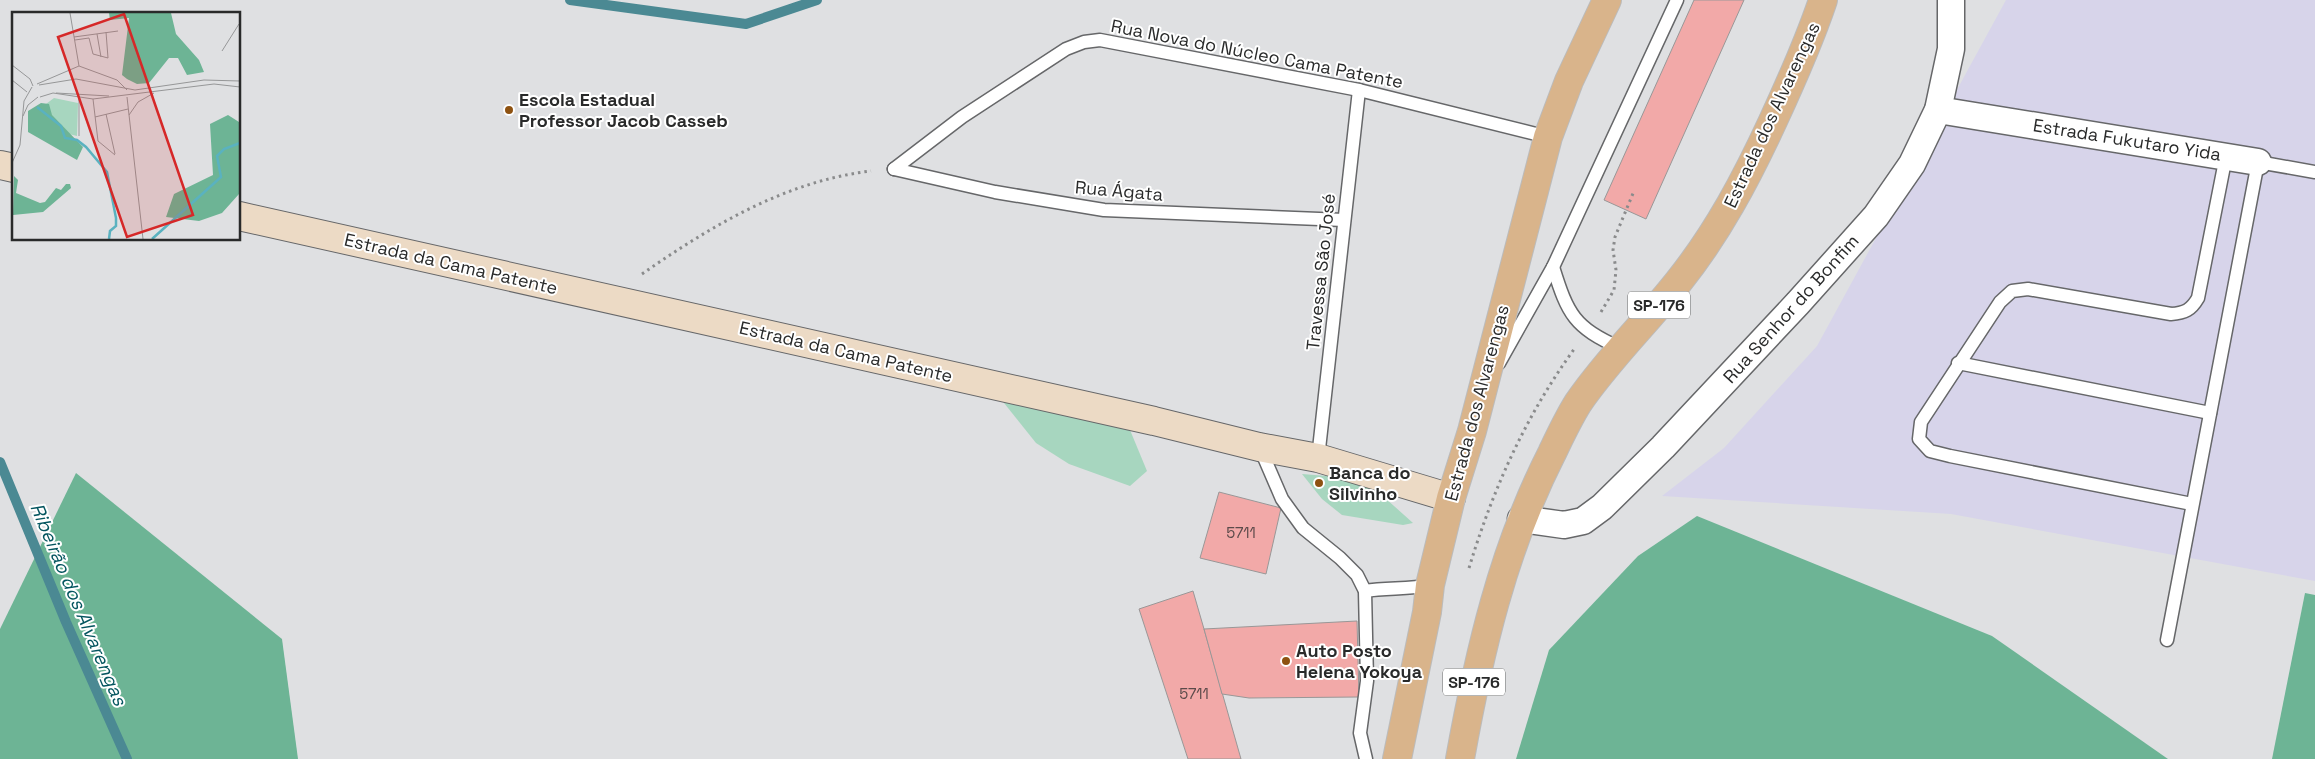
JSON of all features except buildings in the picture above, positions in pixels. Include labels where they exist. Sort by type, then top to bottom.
[{"type":"main road","name":"Estrada dos Alvarengas","points":[[1397,759],[1427,612],[1430,585],[1451,498],[1482,395],[1548,137],[1569,81],[1607,0]]},
{"type":"main road","name":"Estrada dos Alvarengas","points":[[1460,759],[1474,684],[1492,607],[1521,519],[1546,464],[1578,404],[1620,348],[1680,281],[1728,210],[1786,94],[1814,30],[1823,0]]},
{"type":"street","name":"Rua Senhor do Bonfim","points":[[1521,519],[1564,525],[1583,521],[1602,507],[1663,448],[1798,304],[1876,216],[1908,170],[1938,110],[1951,49],[1951,0]]},
{"type":"street","name":"Estrada Fukutaro Yida","points":[[1938,110],[2258,162]]},
{"type":"street","name":"Estrada da Cama Patente","points":[[240,216],[1204,432],[1259,447],[1318,458],[1451,498]]},
{"type":"lane","points":[[1482,395],[1553,267],[1677,0]]},
{"type":"lane","name":"Rua Nova do Núcleo Cama Patente","points":[[894,169],[962,117],[1066,49],[1084,42],[1100,40],[1359,90],[1548,137]]},
{"type":"lane","name":"Travessa São José","points":[[1318,458],[1359,90]]},
{"type":"lane","points":[[2192,504],[1930,451],[1919,439],[1920,422],[2000,302],[2012,291],[2028,289],[2171,314],[2184,313],[2192,308],[2198,298],[2226,156]]},
{"type":"lane","points":[[2167,640],[2258,162]]},
{"type":"lane","name":"Estrada Fukutaro Yida","points":[[2258,162],[2315,172]]},
{"type":"lane","name":"Rua Ágata","points":[[894,169],[995,192],[1104,210],[1344,220]]},
{"type":"lane","points":[[1553,267],[1566,305],[1579,324],[1587,331],[1620,348]]},
{"type":"lane","points":[[1958,363],[2210,413]]},
{"type":"lane","points":[[1259,447],[1282,499],[1303,528],[1340,558],[1357,575],[1365,591],[1367,681],[1360,733],[1366,759]]},
{"type":"lane","points":[[1365,591],[1383,588],[1415,588],[1430,585]]},
{"type":"path","points":[[608,299],[689,241],[755,205],[813,182],[840,175],[894,169]]},
{"type":"path","points":[[1587,331],[1604,308],[1614,290],[1616,270],[1613,250],[1614,237],[1634,192]]},
{"type":"shaded area","points":[[2006,0],[2315,0],[2315,581],[1951,514],[1662,496],[1724,448],[1817,346]]},
{"type":"green space","points":[[1000,398],[1130,430],[1147,471],[1130,486],[1069,464],[1036,443]]},
{"type":"green space","points":[[76,473],[282,639],[298,759],[0,759],[0,629]]},
{"type":"green space","points":[[1302,474],[1327,476],[1375,489],[1413,523],[1403,525],[1342,515],[1322,499]]},
{"type":"green space","points":[[1697,516],[1992,636],[2168,759],[1516,759],[1549,650],[1638,556]]},
{"type":"green space","points":[[2305,593],[2315,595],[2315,759],[2272,759]]},
{"type":"waterway","points":[[570,0],[746,24],[817,0]]},
{"type":"waterway","name":"Ribeirão dos Alvarengas","points":[[0,462],[66,622],[127,759]]},
{"type":"place","name":"Escola Estadual Professor Jacob Casseb","points":[[509,110]]},
{"type":"place","name":"Banca do Silvinho","points":[[1319,483]]},
{"type":"place","name":"Auto Posto Helena Yokoya","points":[[1286,661]]}]
